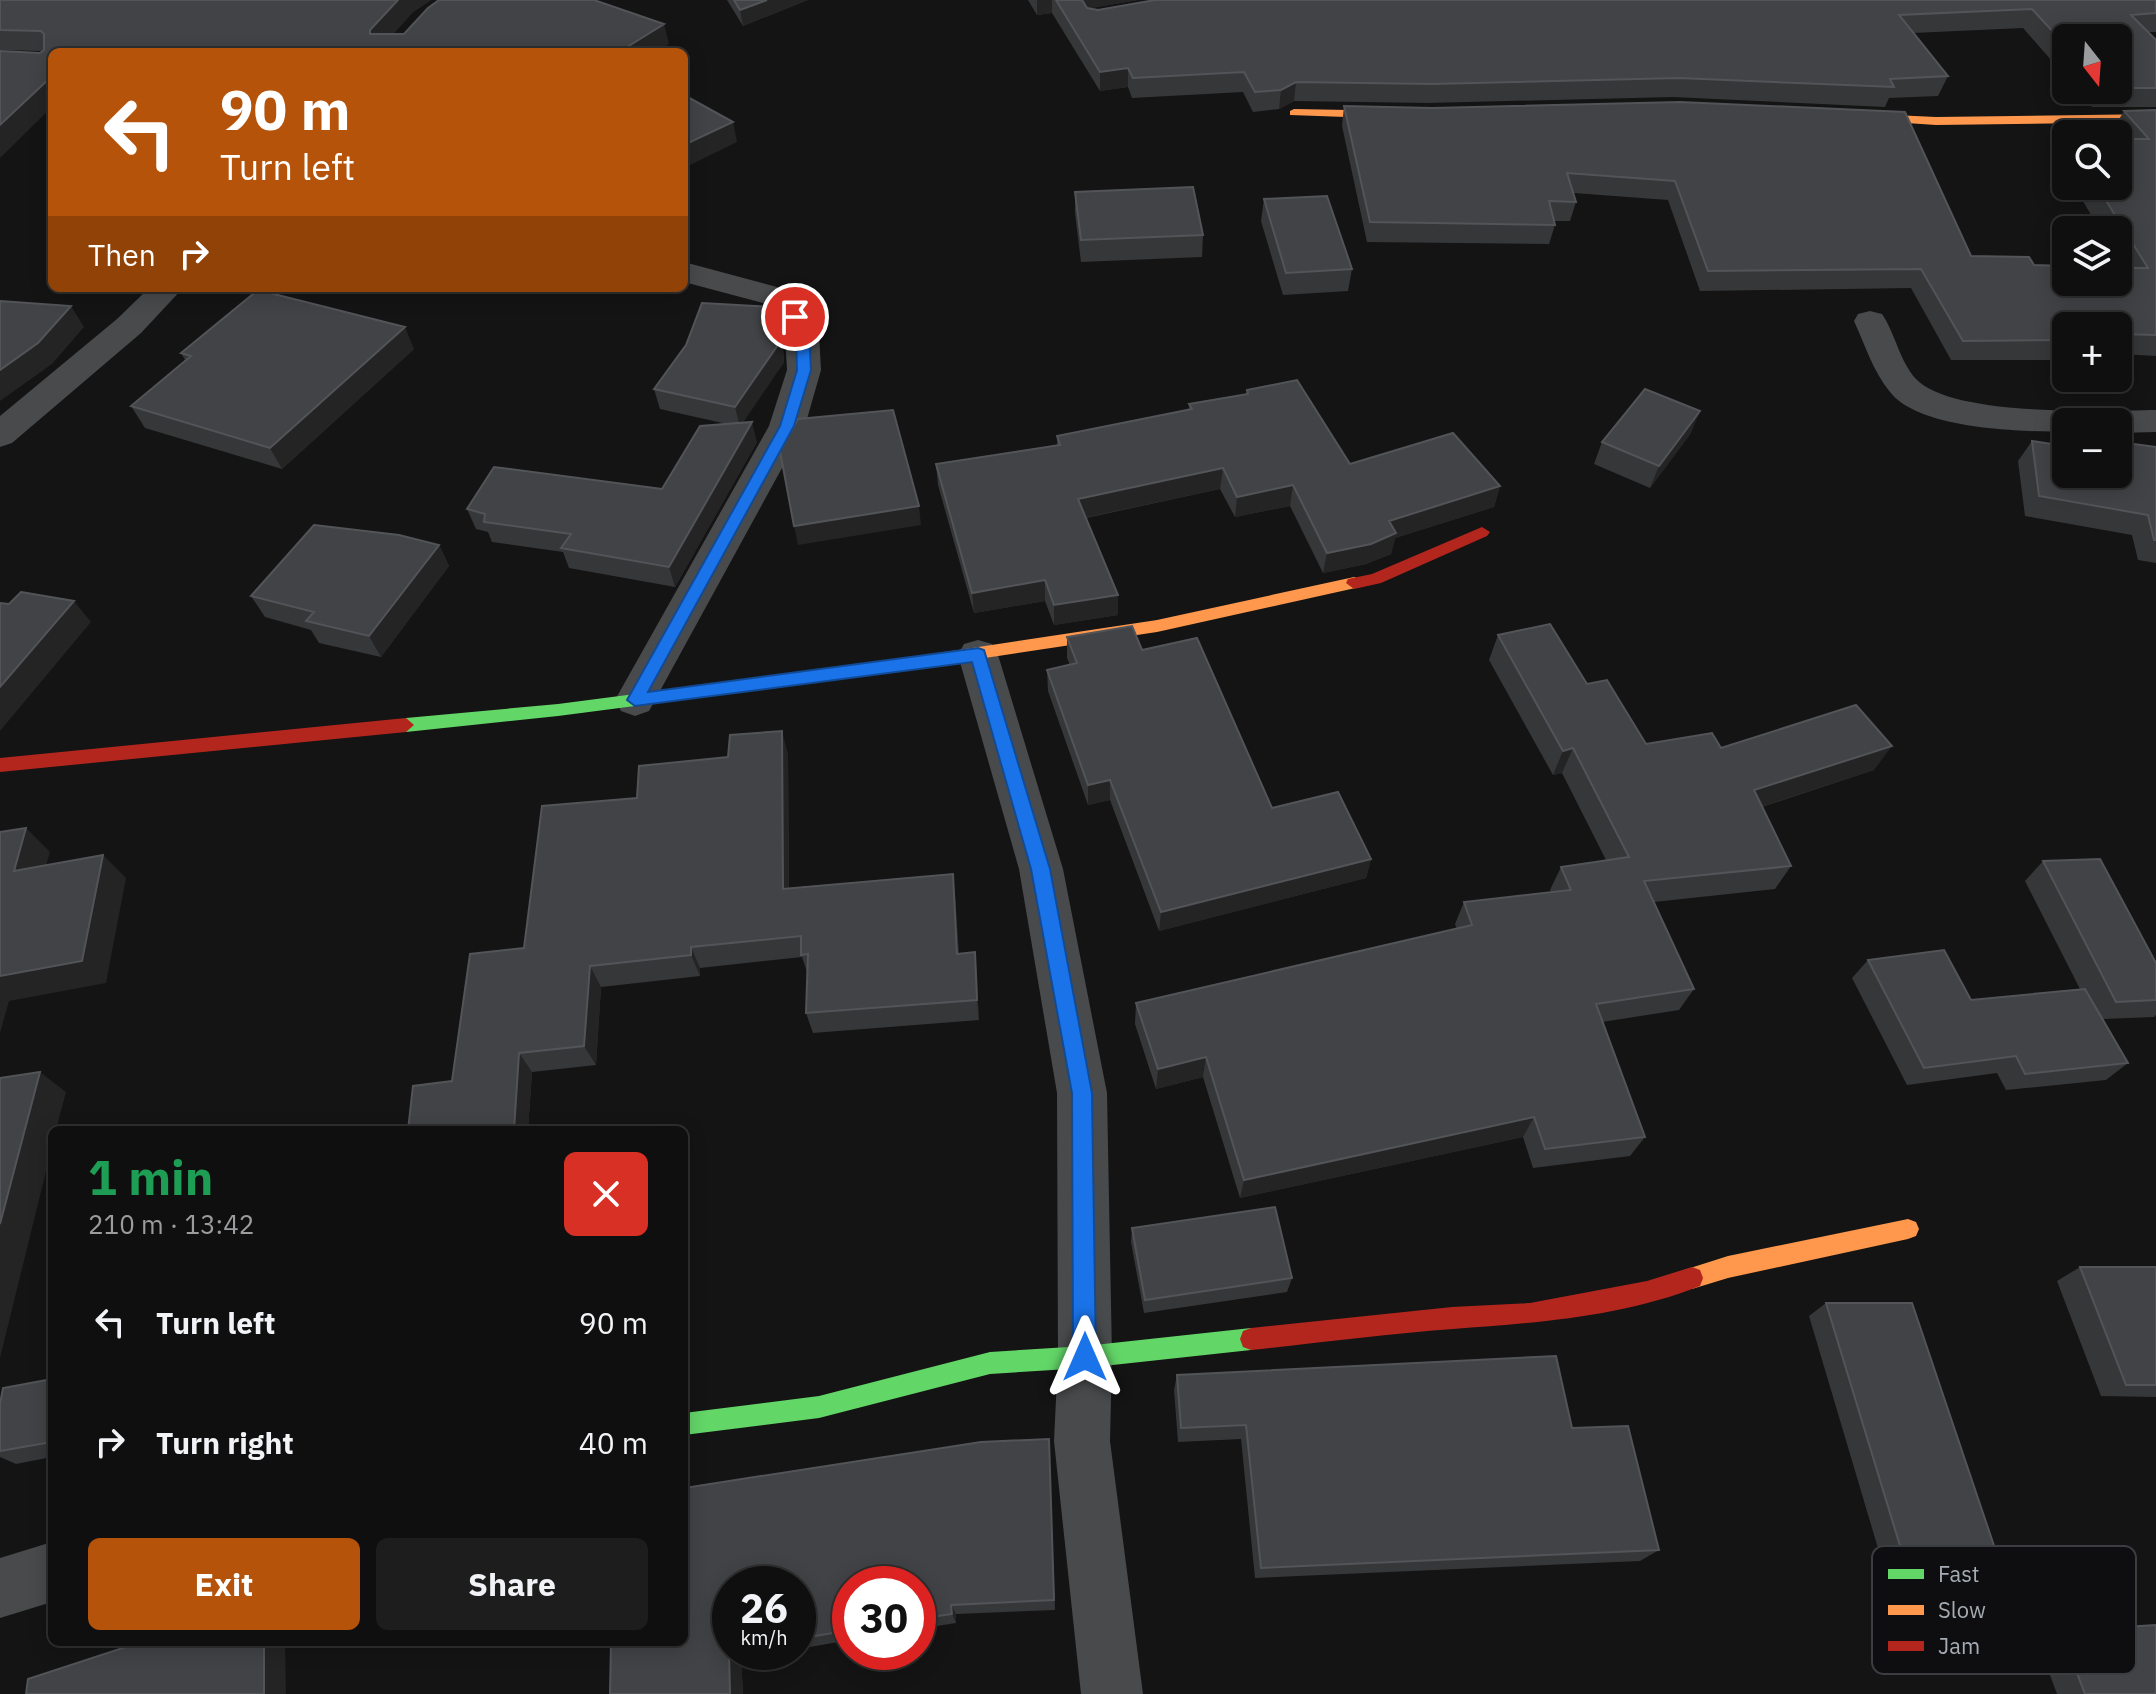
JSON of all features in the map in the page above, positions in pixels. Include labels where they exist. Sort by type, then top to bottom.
[{"type":"street","points":[[1294,113],[1428,115]]},
{"type":"street","points":[[1828,116],[1936,121],[2156,118]]},
{"type":"street","points":[[635,700],[787,426],[804,370],[802,334],[788,300],[688,273]]},
{"type":"street","points":[[0,435],[129,326],[163,292]]},
{"type":"street","points":[[1870,321],[1905,388],[1921,401],[1949,410],[2052,419]]},
{"type":"street","points":[[2132,422],[2156,421]]},
{"type":"street","points":[[0,765],[635,700],[978,655],[1157,626],[1375,579],[1482,532]]},
{"type":"street","points":[[978,655],[1041,869],[1082,1093],[1085,1357],[1082,1441],[1112,1694]]},
{"type":"street","points":[[688,1423],[819,1407],[990,1363],[1085,1357],[1452,1318],[1530,1314],[1647,1292],[1728,1267],[1908,1229]]},
{"type":"street","points":[[0,1588],[48,1573]]},
{"type":"building","points":[[0,0],[398,0],[370,30],[370,34],[404,34],[439,0],[594,0],[664,24],[625,48],[48,48],[48,80],[0,125],[0,51],[40,53],[44,50],[44,34],[41,31],[0,30]]},
{"type":"building","points":[[734,0],[767,0],[740,10]]},
{"type":"building","points":[[1056,0],[1082,0],[1087,8],[1098,10],[1155,0],[2156,0],[2156,13],[2131,15],[2156,40],[2156,88],[2132,88],[2132,24],[2052,24],[2052,31],[2032,9],[1899,15],[1948,76],[1890,79],[1894,87],[1679,78],[1432,84],[1296,82],[1281,90],[1255,92],[1244,72],[1133,78],[1128,68],[1100,72]]},
{"type":"building","points":[[688,97],[733,122],[688,143]]},
{"type":"building","points":[[1680,102],[1905,112],[1971,256],[2029,257],[2034,265],[2052,266],[2052,296],[2132,296],[2132,268],[2148,268],[2132,242],[2132,216],[2116,216],[2106,200],[2132,200],[2132,139],[2149,139],[2124,111],[2156,110],[2156,335],[2132,334],[2132,312],[2052,312],[2052,340],[1963,341],[1921,269],[1708,271],[1675,181],[1567,173],[1576,202],[1549,201],[1555,225],[1370,222],[1344,106],[1432,108]]},
{"type":"building","points":[[1193,187],[1203,235],[1081,240],[1075,192]]},
{"type":"building","points":[[1327,196],[1352,269],[1286,273],[1264,199]]},
{"type":"building","points":[[256,292],[405,327],[270,448],[131,406],[191,356],[181,353]]},
{"type":"building","points":[[0,301],[71,306],[38,343],[0,370]]},
{"type":"building","points":[[702,303],[775,307],[778,315],[780,342],[735,407],[654,389],[686,345]]},
{"type":"building","points":[[1297,380],[1350,464],[1453,433],[1500,486],[1389,521],[1396,533],[1371,544],[1327,553],[1293,485],[1237,497],[1223,468],[1078,499],[1118,595],[1054,605],[1045,580],[972,593],[936,464],[1060,445],[1057,436],[1192,409],[1189,404],[1248,394],[1247,390]]},
{"type":"building","points":[[1645,389],[1700,411],[1659,466],[1602,442]]},
{"type":"building","points":[[893,410],[919,506],[794,526],[780,451],[798,419]]},
{"type":"building","points":[[752,422],[669,567],[561,548],[571,534],[484,522],[485,514],[467,509],[494,467],[662,489],[700,426]]},
{"type":"building","points":[[2032,441],[2052,444],[2052,488],[2132,488],[2132,444],[2156,447],[2156,540],[2148,515],[2039,496]]},
{"type":"building","points":[[314,525],[399,535],[439,545],[369,636],[306,621],[314,612],[251,596]]},
{"type":"building","points":[[21,592],[74,601],[0,687],[0,603],[9,604]]},
{"type":"building","points":[[1550,624],[1587,684],[1607,680],[1646,744],[1712,733],[1721,748],[1856,705],[1892,746],[1754,790],[1791,866],[1644,881],[1694,989],[1596,1004],[1645,1137],[1545,1149],[1534,1117],[1244,1180],[1206,1057],[1158,1069],[1136,1003],[1472,925],[1464,902],[1571,890],[1561,867],[1629,857],[1573,748],[1563,751],[1498,635]]},
{"type":"building","points":[[1132,626],[1142,650],[1197,638],[1272,808],[1338,792],[1371,859],[1161,912],[1110,780],[1088,785],[1047,670],[1077,663],[1067,637]]},
{"type":"building","points":[[782,731],[783,889],[953,874],[957,954],[975,952],[977,1000],[806,1013],[808,954],[801,955],[801,936],[691,947],[691,955],[590,966],[584,1046],[519,1053],[514,1126],[408,1126],[413,1086],[452,1081],[470,954],[524,948],[542,806],[637,798],[639,766],[728,757],[730,735]]},
{"type":"building","points":[[26,828],[14,871],[103,855],[82,961],[0,976],[0,832]]},
{"type":"building","points":[[2100,859],[2156,963],[2156,1000],[2116,1002],[2043,861]]},
{"type":"building","points":[[1944,950],[1971,1000],[2085,989],[2128,1063],[2025,1074],[2016,1056],[1924,1068],[1868,960]]},
{"type":"building","points":[[40,1072],[0,1224],[0,1078]]},
{"type":"building","points":[[1275,1207],[1292,1278],[1145,1300],[1132,1228]]},
{"type":"building","points":[[2080,1267],[2156,1267],[2156,1385],[2126,1385]]},
{"type":"building","points":[[1826,1303],[1912,1303],[1994,1546],[1900,1546]]},
{"type":"building","points":[[1556,1356],[1572,1428],[1628,1426],[1659,1550],[1261,1568],[1246,1425],[1181,1428],[1177,1375]]},
{"type":"building","points":[[48,1380],[48,1443],[0,1451],[3,1388]]},
{"type":"building","points":[[1049,1439],[1054,1600],[951,1605],[952,1614],[936,1616],[936,1566],[832,1566],[832,1633],[816,1636],[816,1566],[712,1566],[712,1670],[729,1670],[730,1694],[610,1694],[611,1646],[688,1646],[688,1487],[981,1442]]},
{"type":"building","points":[[2156,1625],[2156,1694],[2085,1694],[2077,1674],[2136,1674],[2136,1626]]},
{"type":"building","points":[[129,1646],[264,1646],[264,1694],[26,1694],[28,1679]]},
{"type":"traffic: fast","points":[[406,725],[558,710],[859,671]]},
{"type":"traffic: fast","points":[[688,1423],[819,1407],[990,1363],[1085,1357],[1251,1339]]},
{"type":"traffic: slow","points":[[1294,113],[1402,115]]},
{"type":"traffic: slow","points":[[1851,117],[1936,121],[2156,118]]},
{"type":"traffic: slow","points":[[859,671],[1157,626],[1354,583]]},
{"type":"traffic: slow","points":[[1692,1278],[1728,1267],[1908,1229]]},
{"type":"traffic: jam","points":[[1354,583],[1375,579],[1482,532]]},
{"type":"traffic: jam","points":[[0,765],[406,725]]},
{"type":"traffic: jam","points":[[1251,1339],[1452,1318],[1530,1314],[1647,1292],[1692,1278]]},
{"type":"route","points":[[795,317],[802,334],[804,370],[787,426],[635,700],[978,655],[1041,869],[1082,1093],[1085,1357]]}]
